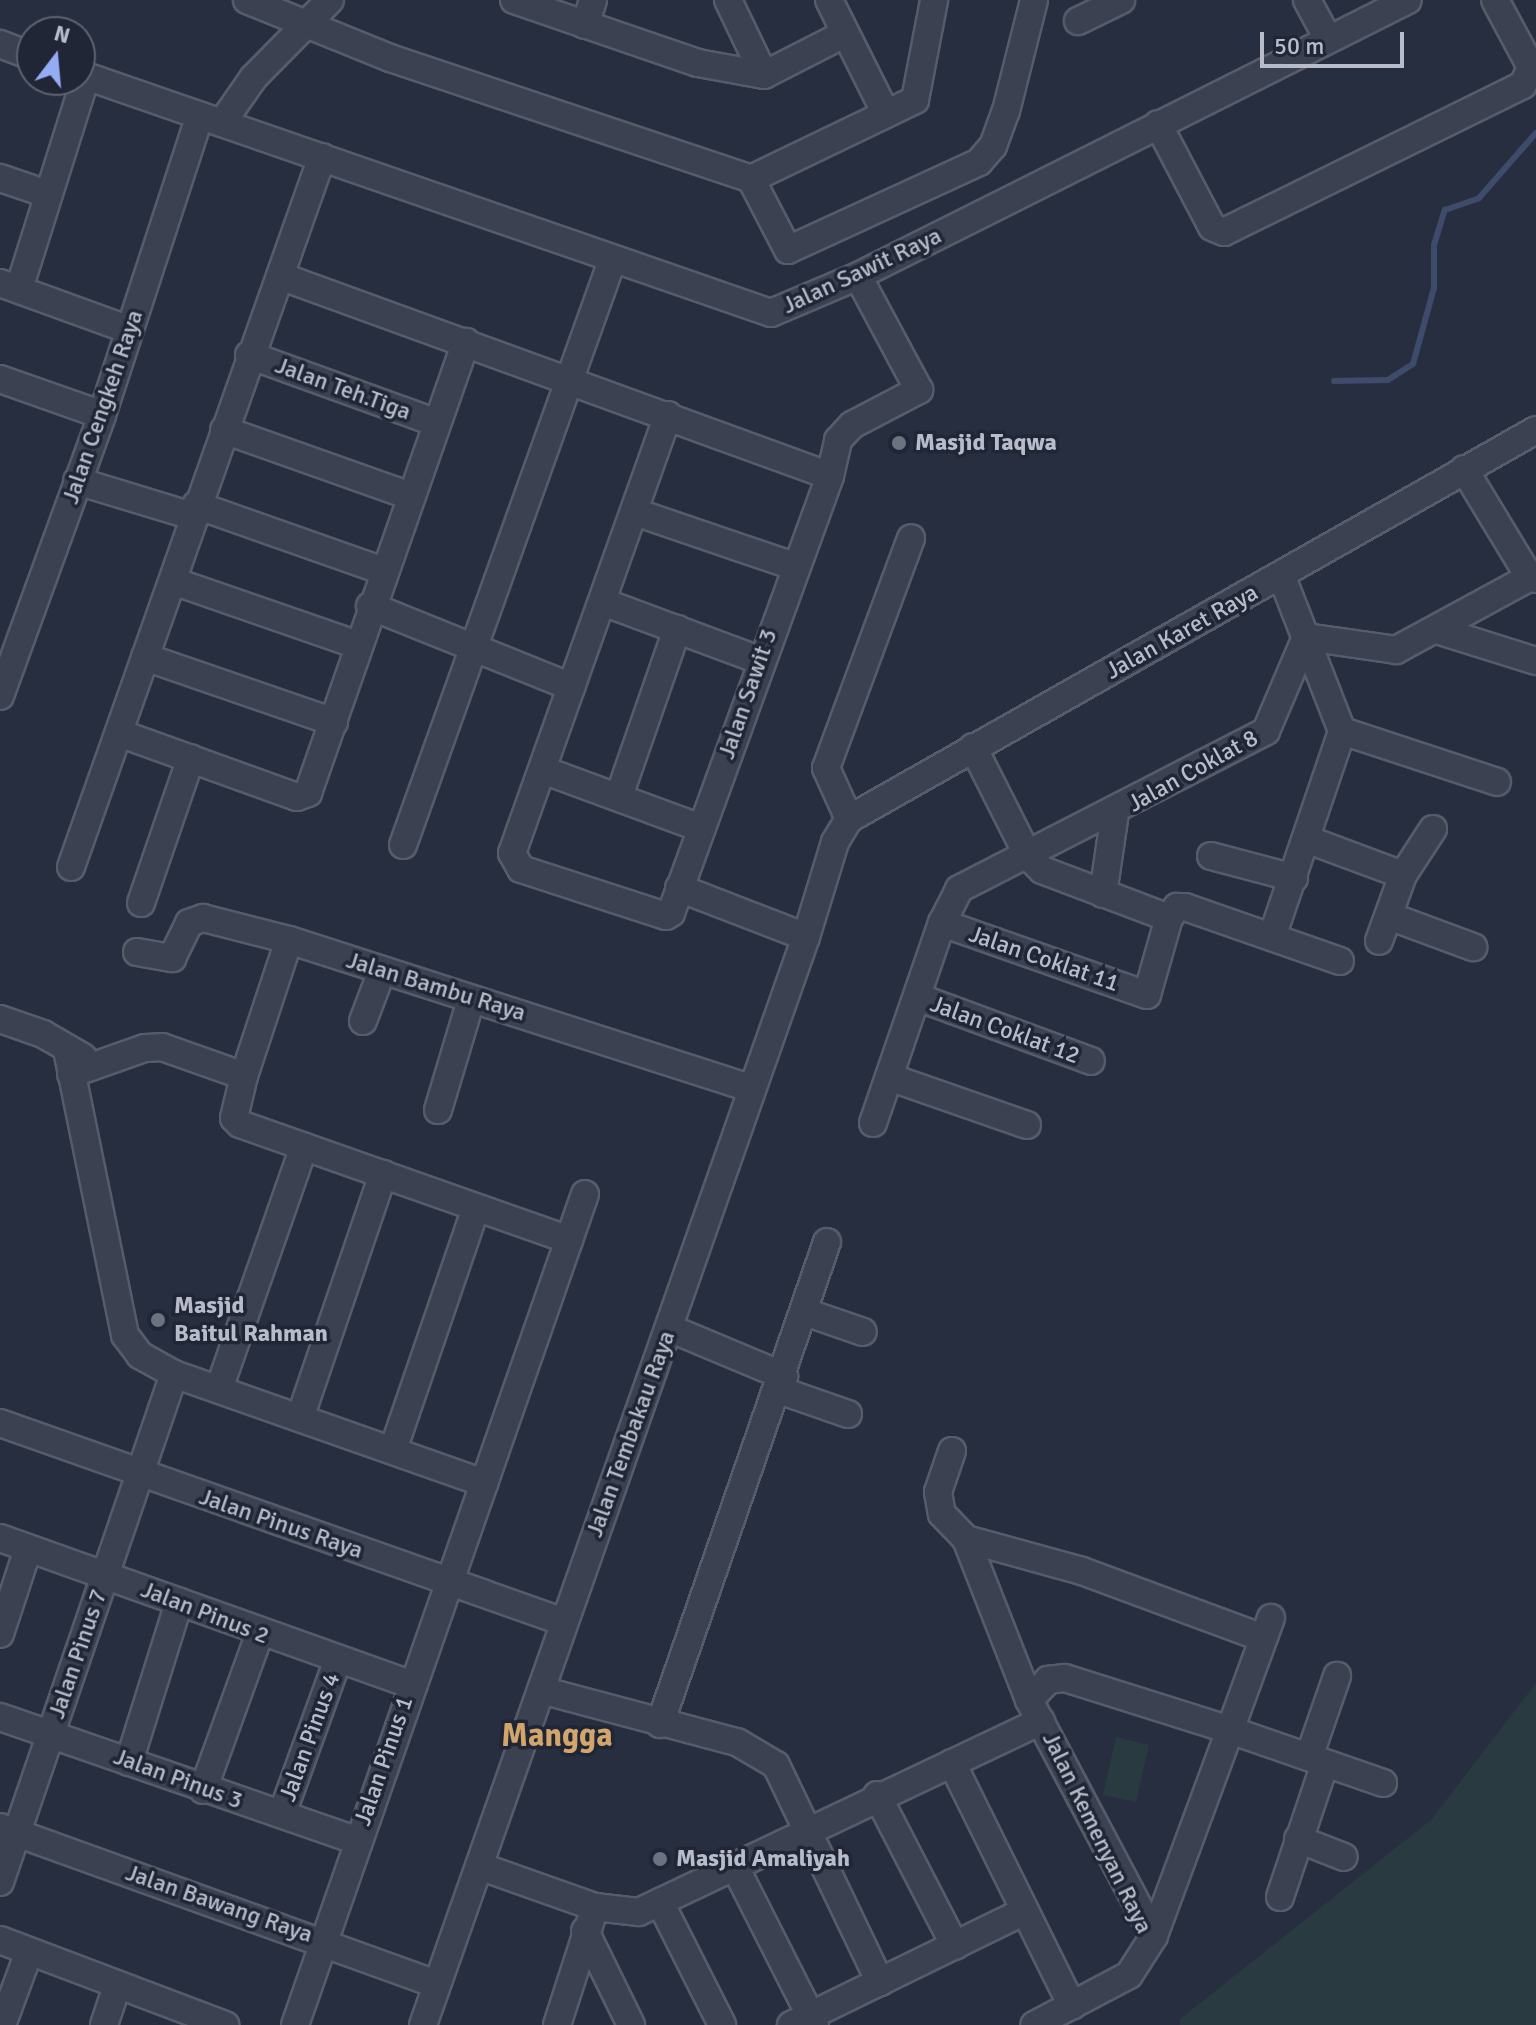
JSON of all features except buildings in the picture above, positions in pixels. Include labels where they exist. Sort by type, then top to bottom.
[{"type":"street","points":[[247,0],[390,58],[751,179],[788,250],[979,162],[993,146],[1006,111],[1034,0]]},
{"type":"street","name":"Jalan Cengkeh Raya","points":[[0,696],[130,330],[211,119],[330,0]]},
{"type":"street","points":[[514,0],[589,12],[698,63],[764,75],[844,34]]},
{"type":"street","points":[[728,0],[764,75]]},
{"type":"street","points":[[829,0],[886,114]]},
{"type":"street","points":[[751,179],[886,114],[918,95],[934,0]]},
{"type":"street","points":[[1078,21],[1121,0]]},
{"type":"street","points":[[1307,0],[1328,39]]},
{"type":"street","name":"Jalan Sawit Raya","points":[[96,79],[612,261],[771,313],[858,276],[1408,0]]},
{"type":"street","points":[[1158,124],[1212,227],[1224,232],[1523,85],[1531,76],[1528,60],[1495,0]]},
{"type":"street","points":[[77,96],[47,194],[9,286],[130,330]]},
{"type":"street","points":[[71,867],[173,581],[194,510],[322,157]]},
{"type":"street","points":[[0,178],[47,194]]},
{"type":"street","points":[[403,845],[566,380],[612,261]]},
{"type":"street","points":[[280,276],[830,476]]},
{"type":"street","name":"Jalan Sawit 3","points":[[543,770],[512,853],[521,869],[657,916],[671,913],[759,660],[830,476],[844,430],[919,390],[858,276]]},
{"type":"street","points":[[119,733],[301,798],[312,788],[370,606],[466,342]]},
{"type":"street","name":"Jalan Teh.Tiga","points":[[249,355],[437,423]]},
{"type":"street","points":[[0,379],[102,415]]},
{"type":"street","points":[[668,415],[543,770],[701,828]]},
{"type":"street","points":[[224,430],[410,496]]},
{"type":"street","name":"Jalan Karet Raya","points":[[835,842],[849,819],[1282,577],[1536,430]]},
{"type":"street","points":[[1306,637],[1396,650],[1534,577],[1464,469]]},
{"type":"street","points":[[77,481],[194,510],[383,571]]},
{"type":"street","points":[[635,512],[794,566]]},
{"type":"street","points":[[849,819],[826,768],[911,538]]},
{"type":"street","points":[[1272,937],[1342,731],[1282,577]]},
{"type":"street","points":[[173,581],[358,645]]},
{"type":"street","points":[[603,602],[759,660]]},
{"type":"street","points":[[370,606],[571,687]]},
{"type":"street","points":[[619,796],[677,629]]},
{"type":"street","points":[[1437,630],[1536,661]]},
{"type":"street","name":"Jalan Coklat 8","points":[[873,1123],[920,998],[942,923],[959,889],[1115,813],[1266,731],[1306,637]]},
{"type":"street","points":[[145,657],[334,722]]},
{"type":"street","points":[[1342,731],[1497,782]]},
{"type":"street","points":[[973,747],[1028,856],[1042,870],[1169,918],[1177,907],[1185,907],[1340,961]]},
{"type":"street","points":[[141,903],[191,758]]},
{"type":"street","points":[[1103,894],[1115,813]]},
{"type":"street","points":[[1379,941],[1403,875],[1433,829]]},
{"type":"street","points":[[1306,839],[1403,875]]},
{"type":"street","name":"Jalan Tembakau Raya","points":[[423,2025],[806,937],[835,842]]},
{"type":"street","points":[[1211,856],[1294,878]]},
{"type":"street","points":[[679,888],[806,937]]},
{"type":"street","points":[[1389,916],[1473,947]]},
{"type":"street","name":"Jalan Bambu Raya","points":[[137,952],[172,958],[189,923],[203,918],[289,940],[752,1089]]},
{"type":"street","name":"Jalan Coklat 11","points":[[942,923],[1147,995],[1169,918]]},
{"type":"street","points":[[289,940],[244,1076],[234,1118],[569,1240]]},
{"type":"street","points":[[363,1021],[382,971]]},
{"type":"street","name":"Jalan Coklat 12","points":[[920,998],[1091,1061]]},
{"type":"street","points":[[438,1110],[471,1000]]},
{"type":"street","points":[[0,1019],[43,1034],[69,1063],[125,1335],[140,1355],[174,1374],[484,1483]]},
{"type":"street","points":[[69,1063],[103,1064],[162,1047],[244,1076]]},
{"type":"street","points":[[889,1077],[1027,1125]]},
{"type":"street","points":[[219,1389],[304,1146]]},
{"type":"street","points":[[300,1418],[383,1174]]},
{"type":"street","name":"Jalan Pinus 1","points":[[295,2025],[410,1684],[449,1583],[585,1194]]},
{"type":"street","points":[[393,1450],[476,1208]]},
{"type":"street","points":[[660,1724],[781,1383],[827,1242]]},
{"type":"street","points":[[805,1312],[863,1332]]},
{"type":"street","points":[[669,1328],[848,1414]]},
{"type":"street","name":"Jalan Pinus 7","points":[[0,1882],[7,1830],[52,1732],[174,1374]]},
{"type":"street","name":"Jalan Pinus Raya","points":[[0,1423],[564,1622]]},
{"type":"street","name":"Jalan Kemenyan Raya","points":[[952,1451],[938,1492],[942,1514],[966,1539],[1035,1711],[1154,1936],[1129,1975],[1069,2014],[1034,2025]]},
{"type":"street","name":"Jalan Pinus 2","points":[[0,1538],[179,1602],[259,1635],[410,1684]]},
{"type":"street","points":[[966,1539],[1267,1628],[1154,1936]]},
{"type":"street","points":[[0,1634],[28,1549]]},
{"type":"street","points":[[129,1762],[179,1602]]},
{"type":"street","points":[[203,1790],[259,1635]]},
{"type":"street","name":"Jalan Pinus 4","points":[[282,1814],[338,1659]]},
{"type":"street","points":[[1280,1897],[1298,1839],[1337,1676]]},
{"type":"street","points":[[479,1866],[590,1919],[660,1902],[877,1795],[952,1763],[1035,1711],[1048,1680],[1065,1678],[1383,1783]]},
{"type":"street","points":[[541,1690],[737,1742],[776,1765],[880,1982]]},
{"type":"street","name":"Jalan Pinus 3","points":[[0,1717],[52,1732],[203,1790],[356,1840]]},
{"type":"street","points":[[952,1763],[1069,2014]]},
{"type":"street","points":[[877,1795],[955,1946]]},
{"type":"street","name":"Jalan Bawang Raya","points":[[7,1830],[437,1984]]},
{"type":"street","points":[[1298,1839],[1344,1857]]},
{"type":"street","points":[[734,1865],[805,2022],[1023,1912]]},
{"type":"street","points":[[660,1902],[722,2025]]},
{"type":"street","points":[[557,2025],[590,1919]]},
{"type":"street","points":[[590,1919],[631,2025]]},
{"type":"street","points":[[0,1940],[213,2023]]},
{"type":"street","points":[[2,2025],[29,1952]]},
{"type":"street","points":[[104,2025],[117,1986]]},
{"type":"shaded area","points":[[1536,1683],[1536,2025],[1180,2025],[1180,2019],[1431,1820]]},
{"type":"shaded area","points":[[1116,1737],[1149,1745],[1136,1802],[1103,1795]]},
{"type":"waterway","points":[[1334,381],[1388,380],[1413,364],[1434,288],[1434,245],[1445,210],[1479,198],[1536,133]]},
{"type":"place","name":"Masjid Taqwa","points":[[899,443]]},
{"type":"place","name":"Masjid Baitul Rahman","points":[[158,1320]]},
{"type":"place","name":"Masjid Amaliyah","points":[[660,1859]]},
{"type":"district","name":"Mangga","points":[[557,1736]]}]
